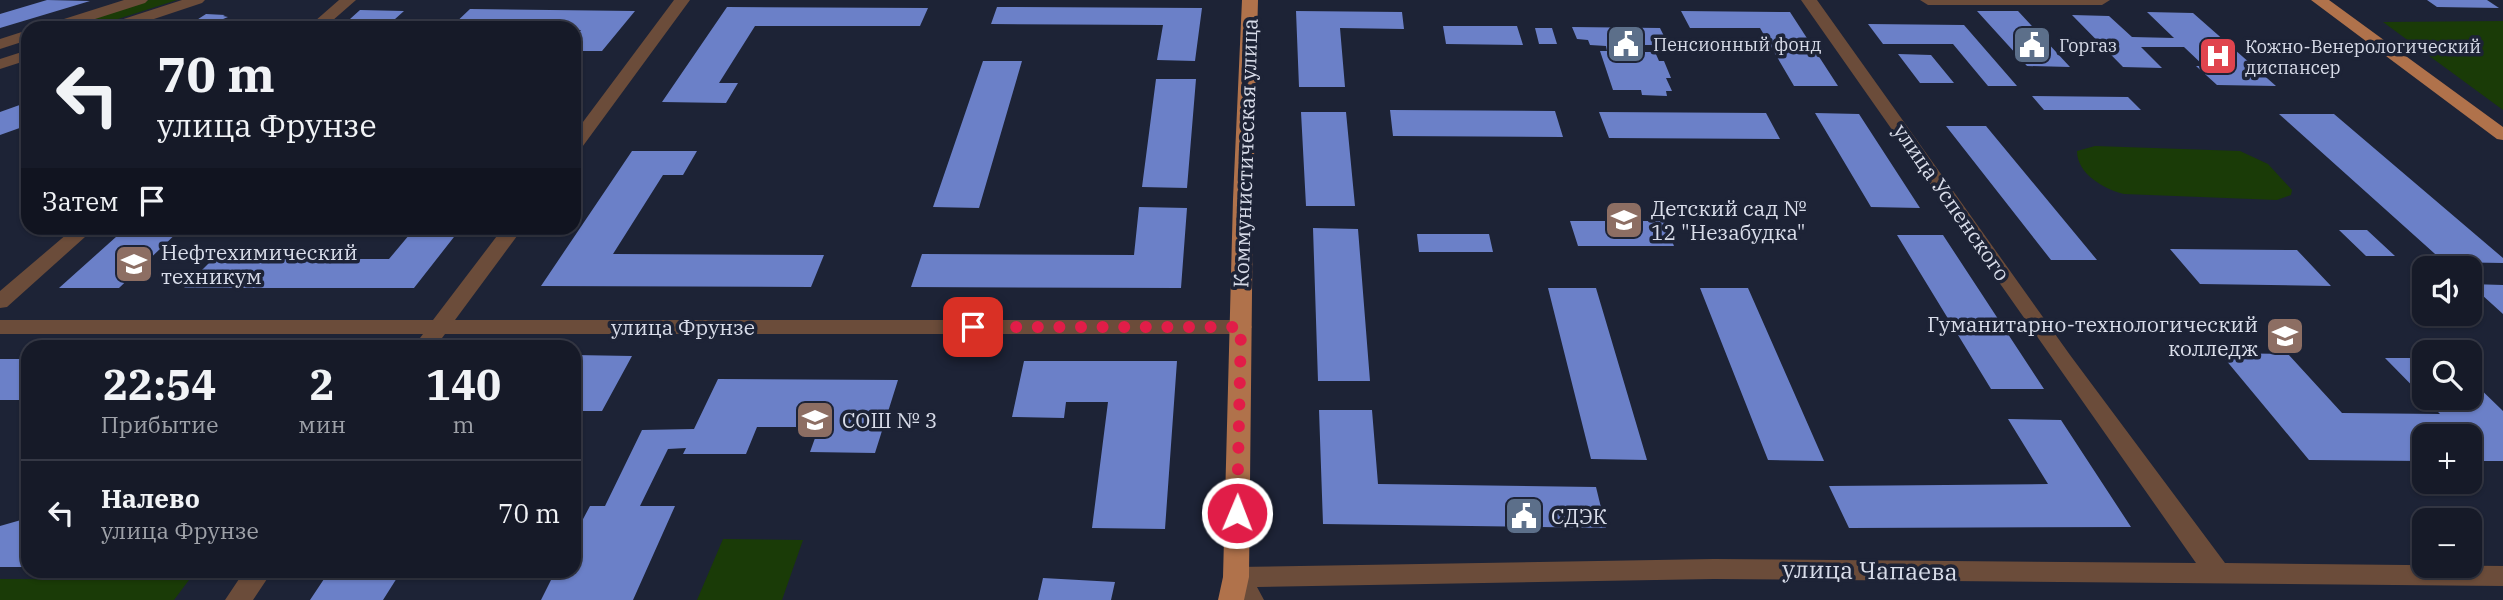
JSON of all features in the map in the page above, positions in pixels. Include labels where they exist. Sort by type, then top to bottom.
[{"type":"main road","name":"Коммунистическая улица","points":[[1234,589],[1250,0]]},
{"type":"main road","points":[[2319,0],[2503,135]]},
{"type":"street","points":[[73,21],[140,0]]},
{"type":"street","points":[[132,21],[197,0]]},
{"type":"street","points":[[323,21],[348,0]]},
{"type":"street","points":[[581,137],[682,0]]},
{"type":"street","name":"улица Успенского","points":[[1809,0],[1971,228],[2094,409],[2218,574]]},
{"type":"street","points":[[1928,0],[2102,0]]},
{"type":"street","points":[[0,44],[21,37]]},
{"type":"street","points":[[0,64],[21,57]]},
{"type":"street","points":[[0,302],[77,235]]},
{"type":"street","points":[[429,340],[508,235]]},
{"type":"street","name":"улица Фрунзе","points":[[0,327],[1241,327]]},
{"type":"street","name":"улица Чапаева","points":[[1234,589],[1714,569],[2503,576]]},
{"type":"street","points":[[239,600],[254,578]]},
{"type":"street","points":[[1234,589],[1251,600]]},
{"type":"green space","points":[[149,0],[177,0],[112,21],[83,21]]},
{"type":"green space","points":[[2503,21],[2503,110],[2383,22]]},
{"type":"green space","points":[[2095,146],[2240,151],[2268,164],[2292,190],[2291,195],[2277,200],[2124,194],[2100,184],[2082,167],[2077,151]]},
{"type":"green space","points":[[723,539],[803,540],[782,600],[697,600]]},
{"type":"green space","points":[[0,579],[189,580],[174,600],[0,600]]},
{"type":"building","points":[[47,0],[90,1],[0,28],[0,14]]},
{"type":"building","points":[[2427,0],[2487,0],[2499,8],[2437,7]]},
{"type":"building","points":[[727,7],[928,8],[920,26],[755,26],[719,83],[738,83],[726,103],[662,102]]},
{"type":"building","points":[[997,7],[1202,8],[1195,61],[1157,60],[1163,25],[991,24]]},
{"type":"building","points":[[470,9],[635,11],[602,51],[581,51],[581,21],[457,21]]},
{"type":"building","points":[[360,10],[404,11],[393,21],[348,21]]},
{"type":"building","points":[[1296,11],[1402,12],[1404,29],[1340,28],[1345,87],[1299,87]]},
{"type":"building","points":[[1681,11],[1790,12],[1838,86],[1794,86],[1760,28],[1690,28]]},
{"type":"building","points":[[1977,11],[2018,11],[2070,67],[2027,66]]},
{"type":"building","name":"Кожно-Венерологический диспансер","points":[[2147,12],[2193,13],[2276,86],[2217,85],[2196,66],[2204,66],[2184,47],[2141,47],[2162,68],[2123,67],[2072,15],[2109,16],[2132,37],[2174,38]]},
{"type":"building","points":[[206,14],[228,17],[218,21],[195,21]]},
{"type":"building","points":[[1868,24],[1964,25],[2017,86],[1988,86],[1953,44],[1883,44]]},
{"type":"building","points":[[1443,26],[1517,26],[1523,45],[1446,44]]},
{"type":"building","points":[[1572,27],[1660,28],[1666,40],[1656,40],[1658,45],[1642,45],[1645,52],[1655,52],[1659,61],[1664,61],[1671,78],[1666,78],[1672,91],[1666,91],[1667,96],[1642,95],[1641,90],[1613,90],[1600,51],[1607,51],[1606,46],[1590,45],[1588,40],[1577,39]]},
{"type":"building","points":[[1535,28],[1552,28],[1557,44],[1539,44]]},
{"type":"building","points":[[1898,54],[1931,55],[1954,83],[1920,83]]},
{"type":"building","points":[[983,61],[1022,61],[979,208],[933,207]]},
{"type":"building","points":[[1156,79],[1196,79],[1187,188],[1142,187]]},
{"type":"building","points":[[2032,96],[2128,97],[2141,110],[2044,110]]},
{"type":"building","points":[[21,104],[21,128],[0,135],[0,112]]},
{"type":"building","points":[[1390,110],[1555,111],[1563,137],[1393,136]]},
{"type":"building","points":[[1301,112],[1346,112],[1355,206],[1306,206]]},
{"type":"building","points":[[1599,112],[1766,113],[1780,139],[1609,138]]},
{"type":"building","points":[[1815,113],[1859,114],[1920,208],[1871,207]]},
{"type":"building","points":[[2279,114],[2334,114],[2503,258],[2503,263],[2482,263],[2482,256],[2437,256]]},
{"type":"building","points":[[1946,126],[1986,126],[2097,260],[2051,260]]},
{"type":"building","points":[[632,151],[697,151],[683,175],[663,175],[613,254],[824,255],[811,287],[541,286],[575,235],[581,235],[581,227]]},
{"type":"building","points":[[1139,207],[1187,208],[1181,288],[911,287],[922,254],[1134,255]]},
{"type":"building","points":[[1570,221],[1664,221],[1674,246],[1578,246]]},
{"type":"building","points":[[1313,228],[1358,229],[1370,381],[1318,381]]},
{"type":"building","points":[[2339,230],[2367,230],[2395,256],[2366,256]]},
{"type":"building","points":[[1417,234],[1489,234],[1493,252],[1419,252]]},
{"type":"building","points":[[118,235],[175,235],[119,288],[59,288]]},
{"type":"building","points":[[409,235],[456,235],[414,288],[184,288],[213,259],[389,259]]},
{"type":"building","points":[[1897,235],[1943,235],[2044,389],[1991,389]]},
{"type":"building","points":[[2170,249],[2297,250],[2331,286],[2200,284]]},
{"type":"building","points":[[2482,284],[2503,285],[2503,314],[2482,295]]},
{"type":"building","points":[[1548,288],[1596,288],[1647,460],[1591,459]]},
{"type":"building","points":[[1700,288],[1748,288],[1824,461],[1768,460]]},
{"type":"building","points":[[2220,353],[2288,354],[2342,413],[2440,414],[2436,410],[2482,410],[2482,391],[2503,411],[2503,461],[2482,461],[2482,424],[2412,424],[2412,461],[2309,460]]},
{"type":"building","points":[[581,355],[632,356],[602,411],[581,411]]},
{"type":"building","points":[[2385,358],[2412,358],[2412,385]]},
{"type":"building","points":[[0,359],[21,359],[21,400],[0,400]]},
{"type":"building","points":[[1024,361],[1177,361],[1165,529],[1092,528],[1108,402],[1066,402],[1064,418],[1012,417]]},
{"type":"building","points":[[718,379],[898,380],[875,453],[810,452],[819,427],[757,427],[746,454],[683,454],[686,448],[668,449],[640,506],[675,506],[633,600],[541,600],[552,578],[581,578],[581,523],[590,506],[605,506],[642,430],[694,429]]},
{"type":"building","points":[[1319,410],[1372,410],[1378,484],[1596,487],[1606,528],[1323,524]]},
{"type":"building","points":[[2008,419],[2061,420],[2131,527],[1849,528],[1829,486],[2048,484]]},
{"type":"building","points":[[21,520],[21,567],[0,567],[0,526]]},
{"type":"building","points":[[325,578],[397,578],[383,600],[310,600]]},
{"type":"building","points":[[1043,578],[1115,582],[1111,600],[1038,600]]},
{"type":"place","name":"Пенсионный фонд","points":[[1626,44]]},
{"type":"place","name":"Горгаз","points":[[2032,45]]},
{"type":"place","name":"Кожно-Венерологический диспансер","points":[[2218,56]]},
{"type":"place","name":"Детский сад № 12 \"Незабудка\"","points":[[1624,220]]},
{"type":"place","name":"Нефтехимический техникум","points":[[134,264]]},
{"type":"place","name":"Гуманитарно-технологический колледж","points":[[2285,336]]},
{"type":"place","name":"СОШ № 3","points":[[815,420]]},
{"type":"place","name":"СДЭК","points":[[1524,516]]},
{"type":"route","points":[[973,327],[1241,327],[1237,513]]}]
